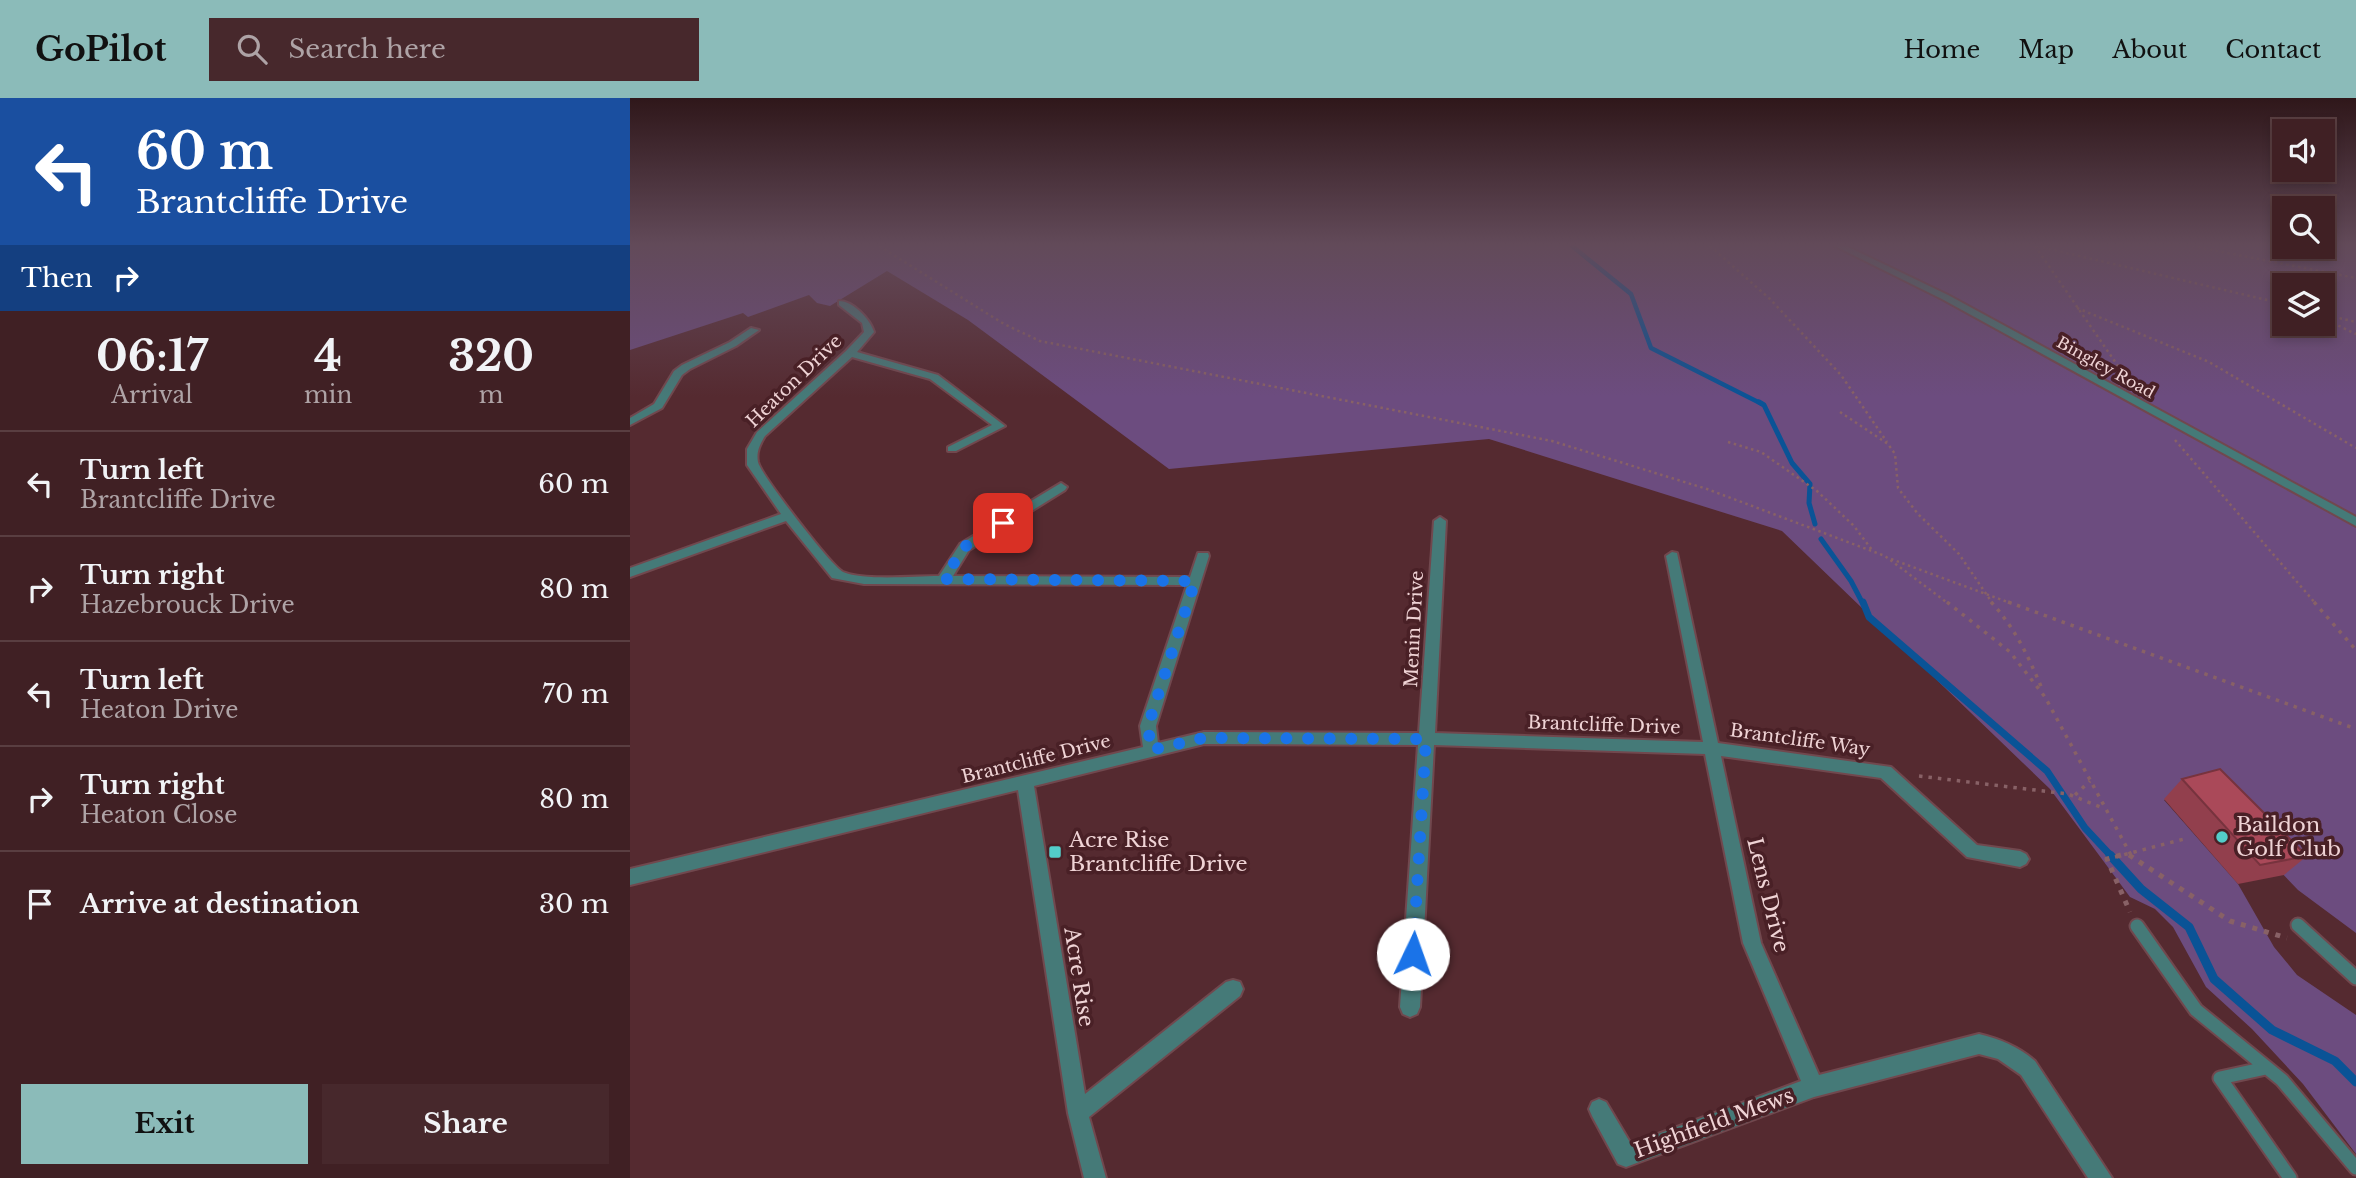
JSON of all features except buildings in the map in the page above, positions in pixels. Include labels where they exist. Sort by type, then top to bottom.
[{"type":"street","name":"Bingley Road","points":[[1944,296],[2356,522]]},
{"type":"street","name":"Heaton Drive","points":[[842,303],[866,322],[869,332],[850,353],[768,427],[752,449],[753,465],[788,516],[838,575],[864,580],[1195,581]]},
{"type":"street","points":[[630,422],[658,406],[678,373],[686,367],[733,344],[754,330]]},
{"type":"street","points":[[850,353],[934,377],[1000,426],[952,449]]},
{"type":"street","points":[[944,579],[964,547],[1061,487]]},
{"type":"street","points":[[630,573],[788,516]]},
{"type":"street","name":"Menin Drive","points":[[1410,1007],[1440,521]]},
{"type":"street","points":[[1151,750],[1148,726],[1203,556]]},
{"type":"street","name":"Lens Drive","points":[[1672,556],[1752,943],[1814,1087]]},
{"type":"street","name":"Brantcliffe Drive","points":[[630,877],[1203,738],[1426,739],[1711,747]]},
{"type":"street","name":"Brantcliffe Way","points":[[1711,747],[1885,772],[1973,852],[2020,859]]},
{"type":"street","name":"Acre Rise","points":[[1025,782],[1078,1113],[1095,1178]]},
{"type":"street","points":[[1078,1113],[1233,989]]},
{"type":"street","points":[[1814,1087],[1979,1045],[1999,1048],[2015,1056],[2028,1068],[2101,1178]]},
{"type":"street","name":"Highfield Mews","points":[[1600,1109],[1626,1156],[1814,1087]]},
{"type":"lane","points":[[2298,925],[2356,978]]},
{"type":"lane","points":[[2137,926],[2196,1010],[2282,1080],[2341,1146],[2356,1168]]},
{"type":"lane","points":[[2266,1068],[2220,1078],[2290,1178]]},
{"type":"path","points":[[960,296],[1004,324],[1040,341],[1552,442],[1707,489],[1984,594],[2356,729]]},
{"type":"path","points":[[1767,296],[1842,376],[1895,454],[1898,488],[1919,514],[1959,554],[1984,594],[2008,620],[2023,644],[2045,696],[2126,855],[2230,921],[2289,939]]},
{"type":"path","points":[[2069,296],[2147,408]]},
{"type":"path","points":[[2252,296],[2272,301]]},
{"type":"path","points":[[2077,308],[2209,362],[2356,448]]},
{"type":"path","points":[[2335,318],[2356,322]]},
{"type":"path","points":[[2335,323],[2356,334]]},
{"type":"path","points":[[1840,412],[1888,444]]},
{"type":"path","points":[[2175,439],[2356,650]]},
{"type":"path","points":[[1728,442],[1761,452],[1817,491],[1854,526],[1873,551]]},
{"type":"path","points":[[1885,556],[2010,652],[2045,696]]},
{"type":"path","points":[[1885,772],[2075,795],[2103,809]]},
{"type":"path","points":[[2075,795],[2090,781]]},
{"type":"path","points":[[2137,926],[2107,859],[2188,838]]},
{"type":"shaded area","points":[[630,296],[805,296],[748,317],[743,313],[630,350]]},
{"type":"shaded area","points":[[810,296],[846,296],[830,306],[817,303]]},
{"type":"shaded area","points":[[929,296],[2272,296],[2272,336],[2335,336],[2335,296],[2356,296],[2356,933],[2298,890],[2202,790],[2164,800],[2238,884],[2274,947],[2297,975],[2356,1015],[2356,1154],[2303,1084],[2252,1029],[2206,987],[2173,927],[2155,909],[2130,897],[2050,789],[1782,531],[1489,439],[1169,469],[968,320]]},
{"type":"waterway","points":[[1632,296],[1651,348],[1762,404]]},
{"type":"waterway","points":[[1759,402],[1764,405],[1792,463],[1810,484],[1809,503],[1815,524]]},
{"type":"waterway","points":[[1821,539],[1851,581],[1863,604]]},
{"type":"waterway","points":[[1863,602],[1869,617],[2047,771],[2085,828],[2112,857]]},
{"type":"waterway","points":[[2110,855],[2141,889],[2189,927],[2214,979],[2272,1030],[2335,1061],[2356,1082]]},
{"type":"place","name":"Baildon Golf Club","points":[[2222,837]]},
{"type":"place","name":"Acre Rise Brantcliffe Drive","points":[[1055,852]]},
{"type":"route","points":[[1003,523],[964,547],[944,579],[1195,581],[1148,726],[1151,750],[1203,738],[1426,739],[1413,954]]}]
